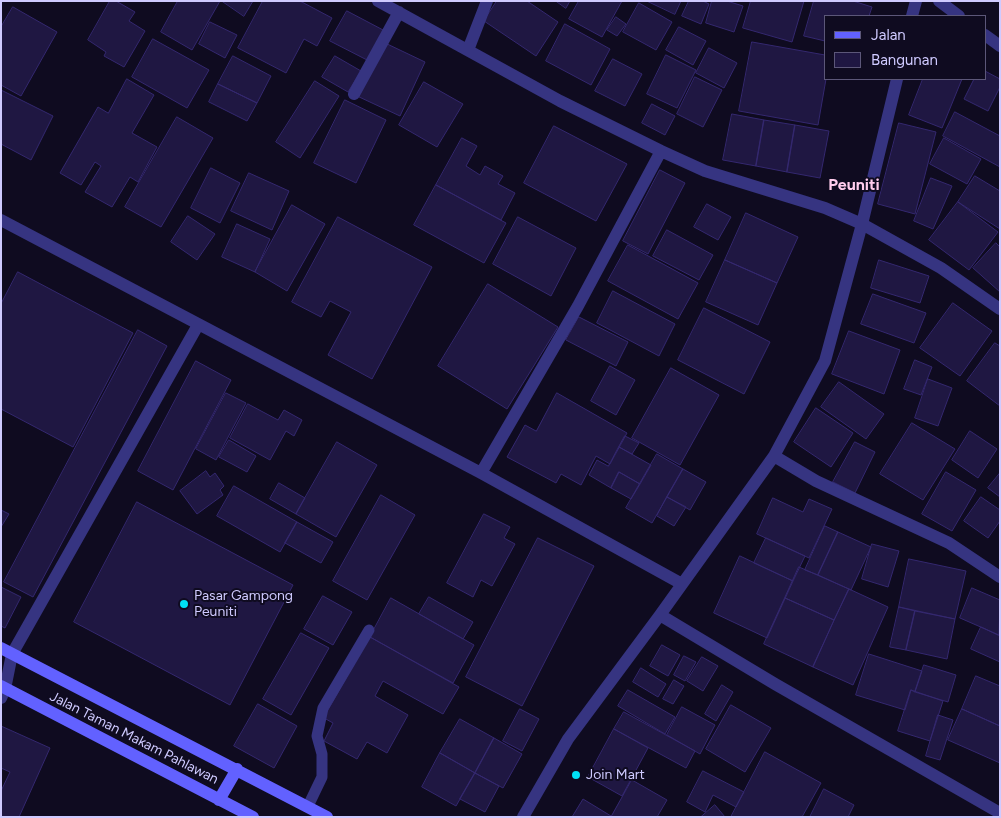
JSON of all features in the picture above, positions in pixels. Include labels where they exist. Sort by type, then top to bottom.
[{"type":"street","points":[[378,1],[560,102],[661,151],[705,171],[825,208],[862,224],[942,268],[1000,309]]},
{"type":"street","points":[[468,50],[487,1]]},
{"type":"street","points":[[912,15],[916,1]]},
{"type":"street","points":[[939,1],[958,15]]},
{"type":"street","points":[[354,94],[399,12]]},
{"type":"street","points":[[986,36],[1000,46]]},
{"type":"street","points":[[523,817],[568,739],[774,456],[825,362],[862,224],[897,80]]},
{"type":"street","points":[[481,473],[578,306],[661,151]]},
{"type":"street","points":[[1,220],[481,473],[682,584]]},
{"type":"street","points":[[3,691],[7,651],[198,325]]},
{"type":"street","points":[[774,456],[816,481],[949,543],[1000,577]]},
{"type":"street","points":[[660,615],[775,684],[1000,813]]},
{"type":"street","points":[[7,651],[328,817]]},
{"type":"street","name":"Jalan Taman Makam Pahlawan","points":[[3,691],[253,817]]},
{"type":"street","points":[[219,800],[237,769]]},
{"type":"lane","points":[[308,806],[322,777],[322,754],[317,736],[323,708],[370,630]]},
{"type":"building","points":[[110,1],[116,1],[135,12],[129,21],[145,31],[124,67],[104,56],[106,52],[88,40]]},
{"type":"building","points":[[178,1],[220,1],[192,50],[161,32]]},
{"type":"building","points":[[222,1],[253,1],[244,16]]},
{"type":"building","points":[[263,1],[300,1],[332,18],[317,46],[304,39],[286,73],[238,48]]},
{"type":"building","points":[[497,1],[527,1],[558,22],[536,56],[484,21]]},
{"type":"building","points":[[556,1],[570,1],[566,8]]},
{"type":"building","points":[[579,1],[622,1],[602,37],[569,19]]},
{"type":"building","points":[[647,1],[681,1],[675,14]]},
{"type":"building","points":[[689,1],[703,1],[709,4],[701,24],[682,16]]},
{"type":"building","points":[[712,1],[727,1],[743,6],[734,32],[706,23]]},
{"type":"building","points":[[751,1],[804,1],[792,42],[743,28]]},
{"type":"building","points":[[814,1],[853,1],[872,7],[869,15],[824,15],[824,41],[804,36]]},
{"type":"building","points":[[639,3],[672,22],[656,50],[623,32]]},
{"type":"building","points":[[13,7],[57,32],[21,96],[1,85],[1,27]]},
{"type":"building","points":[[347,11],[385,31],[369,61],[330,41]]},
{"type":"building","points":[[616,17],[626,24],[617,36],[607,30]]},
{"type":"building","points":[[210,22],[237,35],[225,58],[199,44]]},
{"type":"building","points":[[565,24],[610,49],[591,85],[546,61]]},
{"type":"building","points":[[679,27],[706,41],[693,65],[666,50]]},
{"type":"building","points":[[153,39],[209,70],[187,108],[132,77]]},
{"type":"building","points":[[383,42],[425,62],[400,116],[357,96]]},
{"type":"building","points":[[752,42],[824,55],[824,80],[826,80],[818,125],[739,111]]},
{"type":"building","points":[[709,48],[737,63],[724,88],[696,73]]},
{"type":"building","points":[[666,55],[696,70],[677,108],[647,94]]},
{"type":"building","points":[[233,56],[271,76],[257,103],[218,84]]},
{"type":"building","points":[[335,56],[361,71],[348,92],[322,77]]},
{"type":"building","points":[[613,59],[642,74],[625,106],[595,91]]},
{"type":"building","points":[[986,72],[1000,79],[1000,87],[988,111],[964,99],[974,80],[986,80]]},
{"type":"building","points":[[695,77],[722,90],[703,127],[677,114]]},
{"type":"building","points":[[127,79],[154,95],[132,133],[157,147],[138,182],[130,177],[112,207],[85,192],[101,166],[95,162],[81,185],[60,173],[98,107],[108,113]]},
{"type":"building","points":[[923,80],[962,80],[942,128],[909,115]]},
{"type":"building","points":[[315,81],[339,96],[300,158],[276,142]]},
{"type":"building","points":[[424,82],[463,104],[437,147],[399,125]]},
{"type":"building","points":[[218,84],[257,103],[247,121],[209,102]]},
{"type":"building","points":[[1,90],[53,116],[31,160],[1,144]]},
{"type":"building","points":[[345,100],[386,120],[356,183],[314,163]]},
{"type":"building","points":[[652,104],[675,116],[665,135],[642,123]]},
{"type":"building","points":[[955,112],[1000,136],[1000,167],[943,136]]},
{"type":"building","points":[[732,114],[764,120],[756,166],[723,160]]},
{"type":"building","points":[[177,117],[213,138],[161,227],[125,207]]},
{"type":"building","points":[[764,120],[795,125],[787,172],[756,166]]},
{"type":"building","points":[[899,123],[936,132],[915,214],[878,204]]},
{"type":"building","points":[[795,125],[829,131],[820,178],[787,172]]},
{"type":"building","points":[[554,126],[627,164],[596,221],[524,183]]},
{"type":"building","points":[[462,138],[477,146],[466,166],[480,175],[485,166],[503,176],[498,184],[515,193],[501,220],[436,185]]},
{"type":"building","points":[[944,138],[981,159],[967,184],[930,164]]},
{"type":"building","points":[[211,168],[240,183],[220,223],[191,208]]},
{"type":"building","points":[[660,170],[685,183],[648,254],[623,241]]},
{"type":"building","points":[[249,173],[289,191],[272,230],[231,211]]},
{"type":"building","points":[[975,176],[1000,191],[1000,229],[958,202]]},
{"type":"building","points":[[931,178],[952,186],[933,229],[914,221]]},
{"type":"building","points":[[436,185],[506,223],[484,263],[414,225]]},
{"type":"building","points":[[958,202],[998,232],[969,270],[929,240]]},
{"type":"building","points":[[707,204],[731,217],[718,240],[694,227]]},
{"type":"building","points":[[292,205],[325,224],[287,291],[255,272]]},
{"type":"building","points":[[746,213],[798,237],[777,283],[725,260]]},
{"type":"building","points":[[188,216],[215,234],[197,260],[171,242]]},
{"type":"building","points":[[338,217],[432,267],[372,379],[328,355],[351,312],[330,301],[321,317],[292,302]]},
{"type":"building","points":[[518,217],[576,248],[551,296],[493,264]]},
{"type":"building","points":[[237,224],[270,239],[255,272],[222,257]]},
{"type":"building","points":[[667,230],[713,255],[699,280],[653,256]]},
{"type":"building","points":[[996,243],[1000,247],[1000,292],[973,268]]},
{"type":"building","points":[[628,245],[698,283],[678,319],[608,281]]},
{"type":"building","points":[[725,260],[777,283],[758,325],[706,302]]},
{"type":"building","points":[[879,260],[929,276],[920,303],[871,288]]},
{"type":"building","points":[[18,272],[133,333],[73,447],[1,409],[1,304]]},
{"type":"building","points":[[488,284],[558,327],[507,409],[438,366]]},
{"type":"building","points":[[613,291],[675,324],[659,356],[597,323]]},
{"type":"building","points":[[873,294],[926,313],[914,343],[861,324]]},
{"type":"building","points":[[953,303],[992,331],[960,376],[920,348]]},
{"type":"building","points":[[704,308],[770,342],[744,394],[678,360]]},
{"type":"building","points":[[579,317],[628,342],[616,366],[566,340]]},
{"type":"building","points":[[138,330],[167,346],[33,597],[4,582]]},
{"type":"building","points":[[849,331],[900,350],[884,394],[832,374]]},
{"type":"building","points":[[995,343],[1000,346],[1000,406],[967,381]]},
{"type":"building","points":[[915,360],[932,367],[921,395],[904,389]]},
{"type":"building","points":[[196,361],[231,380],[173,490],[138,471]]},
{"type":"building","points":[[610,366],[635,380],[616,415],[591,401]]},
{"type":"building","points":[[671,368],[719,395],[680,465],[632,438]]},
{"type":"building","points":[[928,379],[952,388],[938,426],[915,418]]},
{"type":"building","points":[[839,382],[884,414],[866,439],[821,407]]},
{"type":"building","points":[[226,393],[246,403],[216,460],[196,449]]},
{"type":"building","points":[[557,393],[627,433],[610,464],[596,456],[581,485],[561,474],[556,483],[507,457],[525,425],[536,431]]},
{"type":"building","points":[[248,404],[278,420],[284,410],[302,420],[294,436],[286,431],[270,460],[230,438]]},
{"type":"building","points":[[816,408],[853,433],[831,467],[794,442]]},
{"type":"building","points":[[912,423],[955,449],[923,500],[880,474]]},
{"type":"building","points":[[970,431],[997,449],[978,478],[952,460]]},
{"type":"building","points":[[625,436],[639,443],[632,454],[619,447]]},
{"type":"building","points":[[229,440],[256,456],[247,472],[219,457]]},
{"type":"building","points":[[337,442],[377,465],[336,537],[296,514]]},
{"type":"building","points":[[855,442],[875,452],[855,493],[833,482]]},
{"type":"building","points":[[619,447],[651,465],[640,484],[619,472],[611,488],[589,475],[597,460],[608,466]]},
{"type":"building","points":[[657,454],[683,469],[652,523],[626,508]]},
{"type":"building","points":[[683,469],[706,482],[690,510],[667,497]]},
{"type":"building","points":[[206,471],[210,477],[215,473],[224,486],[220,490],[223,495],[197,514],[180,491]]},
{"type":"building","points":[[619,472],[640,484],[631,499],[611,488]]},
{"type":"building","points":[[946,472],[976,490],[952,531],[922,514]]},
{"type":"building","points":[[1000,473],[1000,497],[988,488]]},
{"type":"building","points":[[279,483],[305,498],[296,514],[270,499]]},
{"type":"building","points":[[234,486],[297,522],[280,552],[217,516]]},
{"type":"building","points":[[381,495],[415,515],[367,600],[333,581]]},
{"type":"building","points":[[667,497],[686,507],[674,526],[657,516]]},
{"type":"building","points":[[981,497],[1000,510],[1000,521],[988,538],[964,521]]},
{"type":"building","points":[[773,498],[803,512],[809,499],[832,509],[809,558],[757,534]]},
{"type":"building","name":"Pasar Gampong Peuniti","points":[[137,502],[293,585],[230,705],[74,622]]},
{"type":"building","points":[[1,510],[9,514],[1,527]]},
{"type":"building","points":[[484,514],[510,527],[504,538],[515,544],[492,586],[481,580],[473,597],[447,583]]},
{"type":"building","points":[[297,522],[333,542],[321,563],[285,543]]},
{"type":"building","points":[[825,526],[838,532],[818,575],[805,570]]},
{"type":"building","points":[[838,532],[871,547],[851,590],[818,575]]},
{"type":"building","points":[[538,538],[594,566],[522,706],[466,677]]},
{"type":"building","points":[[766,538],[805,556],[793,581],[754,563]]},
{"type":"building","points":[[872,544],[899,551],[888,587],[862,579]]},
{"type":"building","points":[[740,556],[793,581],[767,638],[714,613]]},
{"type":"building","points":[[909,559],[966,571],[955,619],[899,607]]},
{"type":"building","points":[[799,567],[849,589],[834,620],[785,598]]},
{"type":"building","points":[[1,587],[21,597],[5,628],[1,626]]},
{"type":"building","points":[[972,588],[1000,600],[999,635],[960,618]]},
{"type":"building","points":[[849,589],[888,607],[853,685],[813,667]]},
{"type":"building","points":[[323,596],[352,612],[333,645],[304,629]]},
{"type":"building","points":[[429,597],[473,622],[463,639],[419,614]]},
{"type":"building","points":[[391,598],[474,645],[453,683],[370,637]]},
{"type":"building","points":[[785,598],[834,620],[813,667],[764,644]]},
{"type":"building","points":[[899,607],[915,611],[906,650],[890,647]]},
{"type":"building","points":[[915,611],[955,619],[947,659],[906,650]]},
{"type":"building","points":[[981,627],[1000,636],[1000,662],[971,649]]},
{"type":"building","points":[[301,633],[329,648],[291,715],[263,699]]},
{"type":"building","points":[[370,637],[459,687],[443,714],[383,681],[375,696],[408,715],[387,753],[367,742],[357,759],[324,741],[333,723],[324,718]]},
{"type":"building","points":[[662,645],[680,655],[668,676],[650,666]]},
{"type":"building","points":[[869,654],[922,671],[915,692],[911,690],[905,710],[856,695]]},
{"type":"building","points":[[684,656],[696,662],[685,681],[674,675]]},
{"type":"building","points":[[702,657],[718,666],[703,691],[687,681]]},
{"type":"building","points":[[924,665],[956,675],[948,702],[915,692]]},
{"type":"building","points":[[641,668],[666,684],[658,697],[633,682]]},
{"type":"building","points":[[976,676],[1000,686],[1000,726],[962,709]]},
{"type":"building","points":[[674,680],[684,686],[673,704],[663,699]]},
{"type":"building","points":[[722,685],[733,692],[716,721],[705,714]]},
{"type":"building","points":[[628,690],[675,717],[665,734],[618,706]]},
{"type":"building","points":[[911,690],[943,701],[930,741],[898,731]]},
{"type":"building","points":[[258,704],[297,726],[274,768],[234,746]]},
{"type":"building","points":[[731,705],[771,728],[745,772],[706,749]]},
{"type":"building","points":[[682,707],[715,725],[700,754],[667,735]]},
{"type":"building","points":[[520,709],[539,719],[522,751],[503,741]]},
{"type":"building","points":[[962,709],[1000,726],[1000,763],[948,740]]},
{"type":"building","points":[[624,712],[695,751],[686,768],[614,729]]},
{"type":"building","points":[[938,715],[953,720],[940,760],[926,756]]},
{"type":"building","points":[[460,719],[494,738],[475,773],[440,753]]},
{"type":"building","points":[[1,726],[50,748],[19,817],[1,817],[1,791],[10,772],[1,768]]},
{"type":"building","points":[[614,729],[648,748],[622,796],[588,777]]},
{"type":"building","points":[[494,738],[522,754],[503,788],[475,773]]},
{"type":"building","points":[[765,752],[821,783],[802,817],[731,817]]},
{"type":"building","points":[[440,753],[475,773],[456,806],[422,787]]},
{"type":"building","points":[[703,771],[744,792],[736,807],[713,795],[705,812],[687,802]]},
{"type":"building","points":[[475,773],[499,786],[485,812],[460,799]]},
{"type":"building","points":[[632,780],[667,800],[657,817],[572,817],[583,799],[611,816]]},
{"type":"building","points":[[824,789],[854,805],[848,817],[810,817]]},
{"type":"building","points":[[715,805],[725,817],[701,817]]},
{"type":"place","name":"Pasar Gampong Peuniti","points":[[184,604]]},
{"type":"place","name":"Join Mart","points":[[576,775]]},
{"type":"district","name":"Peuniti","points":[[854,185]]}]
